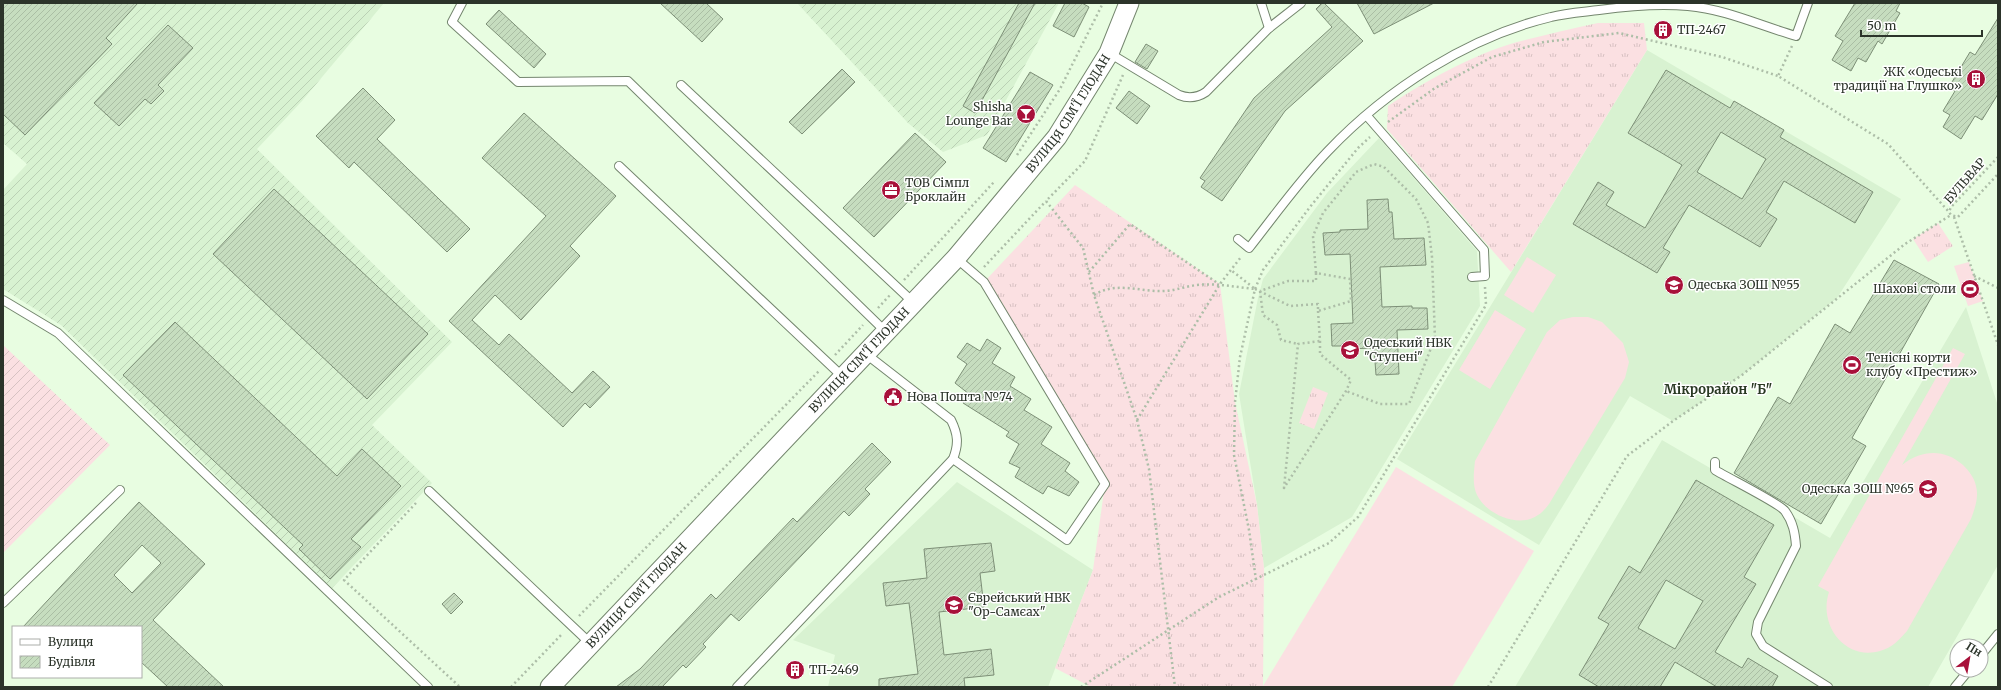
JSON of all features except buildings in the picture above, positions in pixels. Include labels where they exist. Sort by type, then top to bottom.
[{"type":"street","name":"ВУЛИЦЯ СІМ'Ї ГЛОДАН","points":[[550,687],[956,258],[1057,137],[1109,53],[1129,3]]},
{"type":"lane","points":[[462,3],[452,22],[518,82],[628,81],[887,332]]},
{"type":"lane","points":[[1261,3],[1268,28]]},
{"type":"lane","points":[[1109,53],[1179,95],[1186,97],[1200,96],[1206,92],[1268,28],[1301,3]]},
{"type":"lane","points":[[1238,239],[1249,248],[1298,184],[1329,150],[1384,100],[1438,63],[1490,37],[1551,17],[1633,5],[1689,6],[1734,15],[1796,36],[1808,3]]},
{"type":"lane","points":[[681,85],[914,303]]},
{"type":"lane","points":[[1366,116],[1484,250],[1485,276],[1472,277]]},
{"type":"lane","points":[[619,166],[844,378]]},
{"type":"lane","points":[[953,459],[1066,540],[1105,484],[984,282],[956,258]]},
{"type":"lane","points":[[3,300],[58,333],[428,687]]},
{"type":"lane","points":[[737,687],[953,459],[958,440],[956,429],[951,420],[866,354]]},
{"type":"lane","points":[[1715,462],[1715,470],[1784,509],[1791,520],[1795,533],[1796,546],[1758,622],[1756,634],[1763,646],[1828,687]]},
{"type":"lane","points":[[3,603],[120,490]]},
{"type":"lane","points":[[429,491],[591,644]]},
{"type":"lane","points":[[1989,645],[1998,634]]},
{"type":"lane","points":[[1955,687],[1962,678]]},
{"type":"path","points":[[1256,580],[1249,530],[1234,455],[1235,402],[1240,357],[1255,290],[1263,270],[1310,207],[1358,148],[1378,129],[1435,88],[1492,57],[1544,42],[1619,33],[1722,57],[1778,76],[1888,144],[1951,214],[1905,244],[1742,375],[1673,422],[1627,456],[1488,687]]},
{"type":"path","points":[[1778,76],[1796,36]]},
{"type":"path","points":[[976,275],[1085,161],[1128,64]]},
{"type":"path","name":"БУЛЬВАР","points":[[1998,157],[1951,207],[1951,214],[1998,345]]},
{"type":"path","points":[[1260,291],[1288,281],[1316,281],[1313,236],[1323,213],[1356,172],[1374,164],[1384,167],[1416,199],[1428,223],[1432,257],[1435,338],[1409,404],[1380,404],[1346,391]]},
{"type":"path","name":"БУЛЬВАР","points":[[1951,214],[1958,216],[1998,174]]},
{"type":"path","points":[[1046,201],[1083,248],[1094,295],[1137,420],[1149,469],[1167,632],[1175,687]]},
{"type":"path","points":[[1089,272],[1130,224],[1220,284]]},
{"type":"path","points":[[1137,420],[1220,284],[1249,248]]},
{"type":"path","points":[[1231,270],[1255,290]]},
{"type":"path","points":[[1316,274],[1350,279],[1352,301],[1318,311]]},
{"type":"path","points":[[1082,687],[1219,597],[1329,543],[1358,517],[1486,305],[1485,276]]},
{"type":"path","points":[[1974,276],[1998,288]]},
{"type":"path","points":[[1094,295],[1103,289],[1135,287],[1163,291],[1197,285],[1220,284],[1260,291],[1290,306],[1318,304],[1320,354],[1351,380],[1346,391],[1284,488],[1298,344]]},
{"type":"path","points":[[1260,291],[1263,315],[1278,325],[1281,340],[1298,344],[1320,340]]},
{"type":"path","points":[[416,503],[344,580],[460,687]]},
{"type":"shaded area","points":[[3,3],[384,3],[302,101],[257,149],[452,342],[372,425],[432,483],[332,588],[61,325],[3,289],[3,190],[27,164],[3,143]]},
{"type":"shaded area","points":[[797,3],[1059,3],[987,135],[943,152],[908,123]]},
{"type":"shaded area","name":"Одеська ЗОШ №55","points":[[1647,50],[1901,199],[1837,298],[1742,375],[1673,421],[1630,396],[1539,545],[1397,459]]},
{"type":"shaded area","name":"Одеський НВК \"Ступені\"","points":[[1379,138],[1477,251],[1480,306],[1352,517],[1264,568],[1257,505],[1239,394],[1263,279],[1327,193]]},
{"type":"shaded area","name":"Одеська ЗОШ №65","points":[[1966,307],[1998,406],[1998,565],[1956,638],[1949,638],[1949,650],[1928,687],[1515,687],[1662,440],[1830,538]]},
{"type":"shaded area","name":"Єврейський НВК \"Ор-Самєах\"","points":[[957,482],[1093,570],[1048,687],[828,687],[835,655],[793,640]]},
{"type":"green space","points":[[1598,23],[1644,23],[1647,50],[1511,272],[1387,129],[1388,106],[1450,69],[1501,47],[1547,34]]},
{"type":"green space","points":[[1075,185],[1220,284],[1235,402],[1257,505],[1264,568],[1263,686],[1265,687],[1091,687],[1055,668],[1093,570],[1105,484],[984,282]]},
{"type":"green space","points":[[1938,223],[1953,246],[1928,262],[1913,239]]},
{"type":"green space","points":[[1527,257],[1556,275],[1533,313],[1504,295]]},
{"type":"green space","name":"Шахові столи","points":[[1969,262],[1983,301],[1968,306],[1954,266]]},
{"type":"green space","points":[[1495,310],[1526,329],[1490,389],[1459,370]]},
{"type":"green space","points":[[1573,317],[1588,317],[1602,322],[1623,343],[1629,362],[1625,378],[1549,504],[1539,514],[1530,519],[1513,520],[1495,513],[1481,502],[1475,491],[1475,461],[1547,332],[1560,320]]},
{"type":"green space","points":[[3,345],[110,445],[3,553]]},
{"type":"green space","points":[[1953,348],[1965,354],[1902,465],[1917,456],[1932,453],[1948,456],[1956,460],[1963,465],[1973,477],[1977,490],[1974,511],[1971,519],[1907,631],[1902,637],[1884,650],[1867,653],[1856,651],[1837,638],[1831,628],[1827,617],[1829,592],[1818,586]]},
{"type":"green space","points":[[1313,387],[1328,393],[1314,429],[1299,423]]},
{"type":"green space","points":[[1396,467],[1534,551],[1452,687],[1263,686]]},
{"type":"place","name":"ТП-2467","points":[[1663,30]]},
{"type":"place","name":"ЖК «Одеські традиції на Глушко»","points":[[1976,79]]},
{"type":"place","name":"Shisha Lounge Bar","points":[[1026,114]]},
{"type":"place","name":"ТОВ Сімпл Броклайн","points":[[891,190]]},
{"type":"place","name":"Одеська ЗОШ №55","points":[[1674,285]]},
{"type":"place","name":"Шахові столи","points":[[1970,289]]},
{"type":"place","name":"Одеський НВК \"Ступені\"","points":[[1350,350]]},
{"type":"place","name":"Тенісні корти клубу «Престиж»","points":[[1852,365]]},
{"type":"place","name":"Нова Пошта №74","points":[[893,397]]},
{"type":"place","name":"Одеська ЗОШ №65","points":[[1928,489]]},
{"type":"place","name":"Єврейський НВК \"Ор-Самєах\"","points":[[954,605]]},
{"type":"place","name":"ТП-2469","points":[[795,670]]},
{"type":"district","name":"Мікрорайон \"Б\"","points":[[1718,389]]}]
